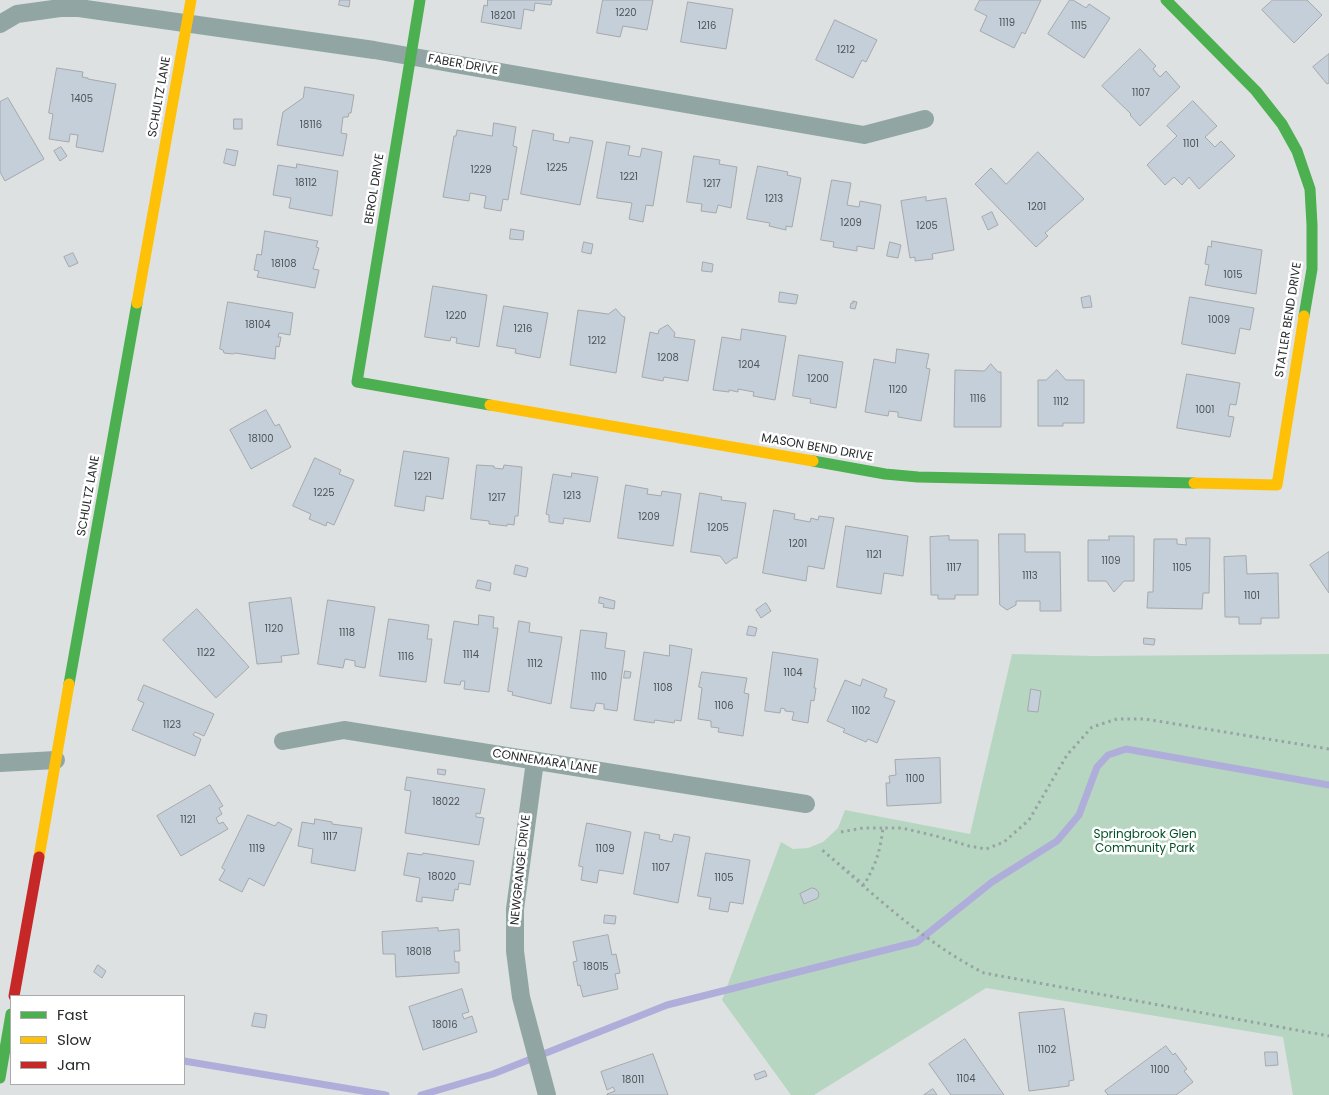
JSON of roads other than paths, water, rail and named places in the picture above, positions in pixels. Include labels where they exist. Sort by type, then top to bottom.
[{"type":"street","name":"SCHULTZ LANE","points":[[14,995],[191,0]]},
{"type":"street","name":"BEROL DRIVE","points":[[357,382],[420,0]]},
{"type":"street","name":"STATLER BEND DRIVE","points":[[1166,0],[1256,91],[1282,124],[1297,150],[1310,189],[1312,270],[1277,485]]},
{"type":"street","name":"FABER DRIVE","points":[[0,24],[17,14],[60,8],[79,8],[410,56],[864,135],[925,119]]},
{"type":"street","name":"MASON BEND DRIVE","points":[[357,382],[884,474],[1277,485]]},
{"type":"street","name":"CONNEMARA LANE","points":[[284,741],[344,730],[806,804]]},
{"type":"street","points":[[0,763],[56,760]]},
{"type":"street","name":"NEWGRANGE DRIVE","points":[[535,761],[514,909],[515,951],[521,998],[547,1093]]},
{"type":"street","points":[[0,1078],[10,1020]]},
{"type":"waterway","points":[[421,1095],[493,1074],[667,1005],[917,942],[992,882],[1057,841],[1079,815],[1097,767],[1108,755],[1126,749],[1329,785]]},
{"type":"waterway","points":[[185,1061],[386,1095]]},
{"type":"park label","name":"Springbrook Glen Community Park","points":[[1145,842]]}]
